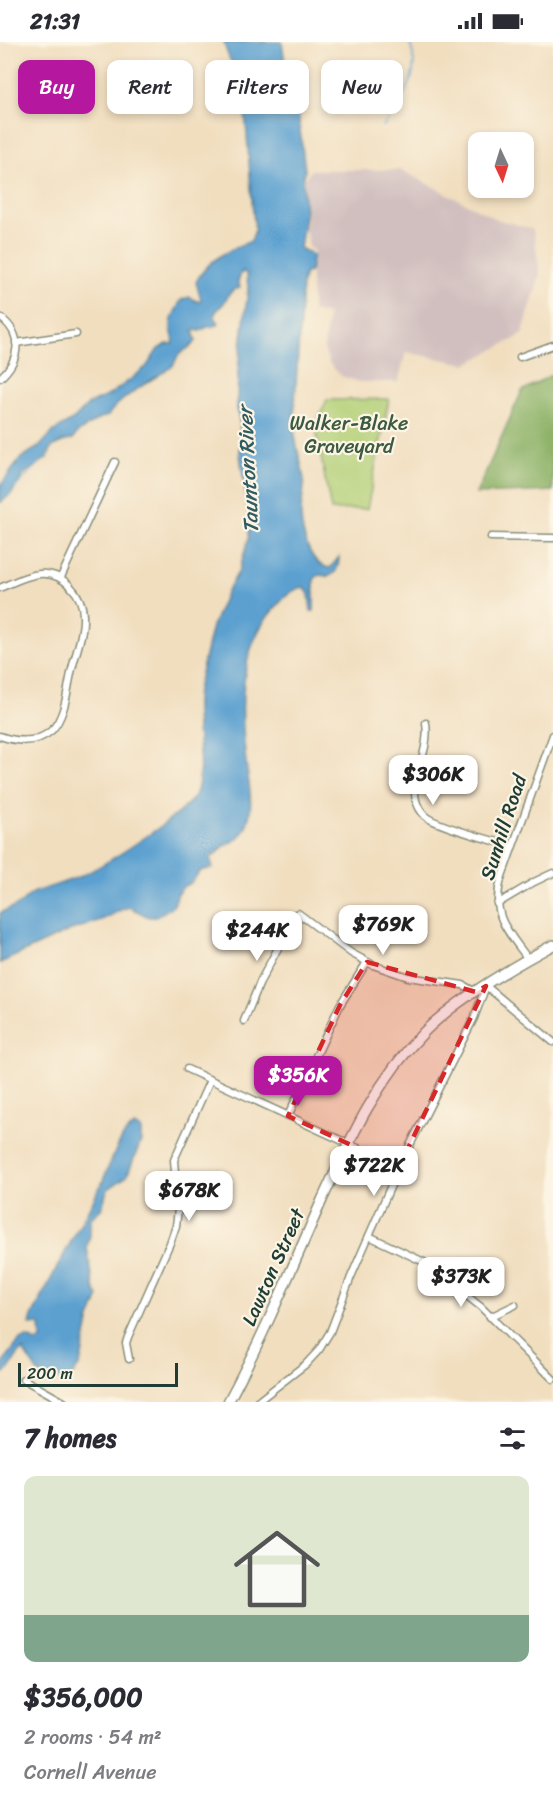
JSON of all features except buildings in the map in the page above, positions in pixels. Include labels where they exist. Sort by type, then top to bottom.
[{"type":"main road","name":"Lawton Street","points":[[228,1402],[256,1348],[348,1144],[375,1092],[412,1045],[444,1014],[553,945]]},
{"type":"street","points":[[0,317],[10,328],[16,343],[14,362],[0,378]]},
{"type":"street","points":[[16,343],[76,334]]},
{"type":"street","points":[[520,357],[553,345]]},
{"type":"street","points":[[61,577],[115,462]]},
{"type":"street","points":[[491,537],[553,538]]},
{"type":"street","points":[[0,588],[33,574],[61,577],[78,596],[83,615],[61,715],[50,732],[34,739],[19,741],[0,736]]},
{"type":"street","points":[[426,723],[427,744],[415,789],[416,800],[421,811],[435,822],[513,846]]},
{"type":"street","name":"Sunhill Road","points":[[528,959],[502,922],[497,904],[501,879],[553,735]]},
{"type":"street","points":[[497,904],[553,873]]},
{"type":"street","points":[[244,1021],[261,980],[296,914],[367,962],[408,977],[463,985],[476,992]]},
{"type":"street","points":[[288,1116],[345,994],[367,962]]},
{"type":"street","points":[[257,1402],[267,1399],[302,1368],[325,1341],[399,1167],[474,1018],[486,986],[553,1042]]},
{"type":"street","points":[[187,1069],[399,1167]]},
{"type":"street","points":[[129,1359],[126,1343],[128,1337],[176,1226],[178,1209],[174,1160],[210,1080]]},
{"type":"street","points":[[369,1236],[424,1262],[480,1307],[553,1379]]},
{"type":"street","points":[[490,1317],[515,1305]]},
{"type":"street","points":[[23,1379],[64,1402]]},
{"type":"highlighted area","points":[[367,962],[476,992],[486,986],[399,1167],[288,1116],[340,1005]]},
{"type":"shaded area","points":[[311,170],[401,170],[496,219],[533,229],[540,275],[522,335],[466,364],[406,352],[398,382],[359,382],[341,376],[329,363],[324,348],[328,315],[312,311],[311,276],[315,253],[309,246],[305,229],[307,216],[304,181]]},
{"type":"green space","points":[[553,374],[553,491],[476,494],[522,391]]},
{"type":"green space","name":"Walker-Blake Graveyard","points":[[389,399],[367,509],[331,510],[317,436],[318,420],[327,400]]},
{"type":"water","points":[[224,42],[282,42],[285,60],[230,60]]},
{"type":"water","name":"Taunton River","points":[[245,114],[300,114],[305,171],[303,181],[305,215],[300,248],[313,255],[310,272],[305,273],[302,283],[294,421],[304,480],[301,517],[305,540],[317,562],[330,568],[339,557],[338,566],[331,575],[319,575],[314,579],[314,611],[311,611],[309,594],[304,587],[295,590],[275,608],[263,624],[254,642],[244,681],[243,701],[250,814],[247,825],[240,836],[210,858],[213,868],[200,871],[191,883],[184,886],[178,893],[174,905],[156,917],[149,917],[129,907],[99,921],[71,930],[0,963],[0,913],[19,904],[35,892],[77,877],[109,860],[164,824],[192,800],[197,791],[200,767],[196,715],[197,690],[212,626],[227,591],[239,571],[249,537],[249,517],[240,454],[240,424],[237,408],[238,370],[248,290],[247,274],[242,271],[238,281],[240,288],[231,292],[216,312],[214,316],[218,325],[200,331],[193,330],[196,341],[178,356],[172,367],[127,396],[108,416],[100,418],[78,432],[73,439],[52,447],[47,458],[24,474],[12,493],[0,503],[0,486],[21,458],[40,446],[54,431],[74,419],[89,404],[109,395],[131,379],[147,366],[158,349],[167,344],[173,344],[172,321],[181,300],[189,297],[199,302],[201,300],[196,282],[201,274],[213,261],[251,241],[255,230]]},
{"type":"water","points":[[135,1126],[141,1129],[141,1141],[127,1176],[107,1190],[102,1208],[90,1219],[87,1248],[95,1291],[99,1296],[89,1322],[80,1365],[66,1378],[52,1379],[38,1373],[23,1350],[8,1370],[1,1375],[5,1361],[20,1340],[27,1338],[37,1342],[41,1339],[40,1324],[30,1325],[31,1319],[99,1189],[117,1147],[126,1133]]},
{"type":"waterway","points":[[383,127],[403,97],[412,77],[413,54],[409,42]]},
{"type":"waterway","points":[[15,488],[40,462]]}]
